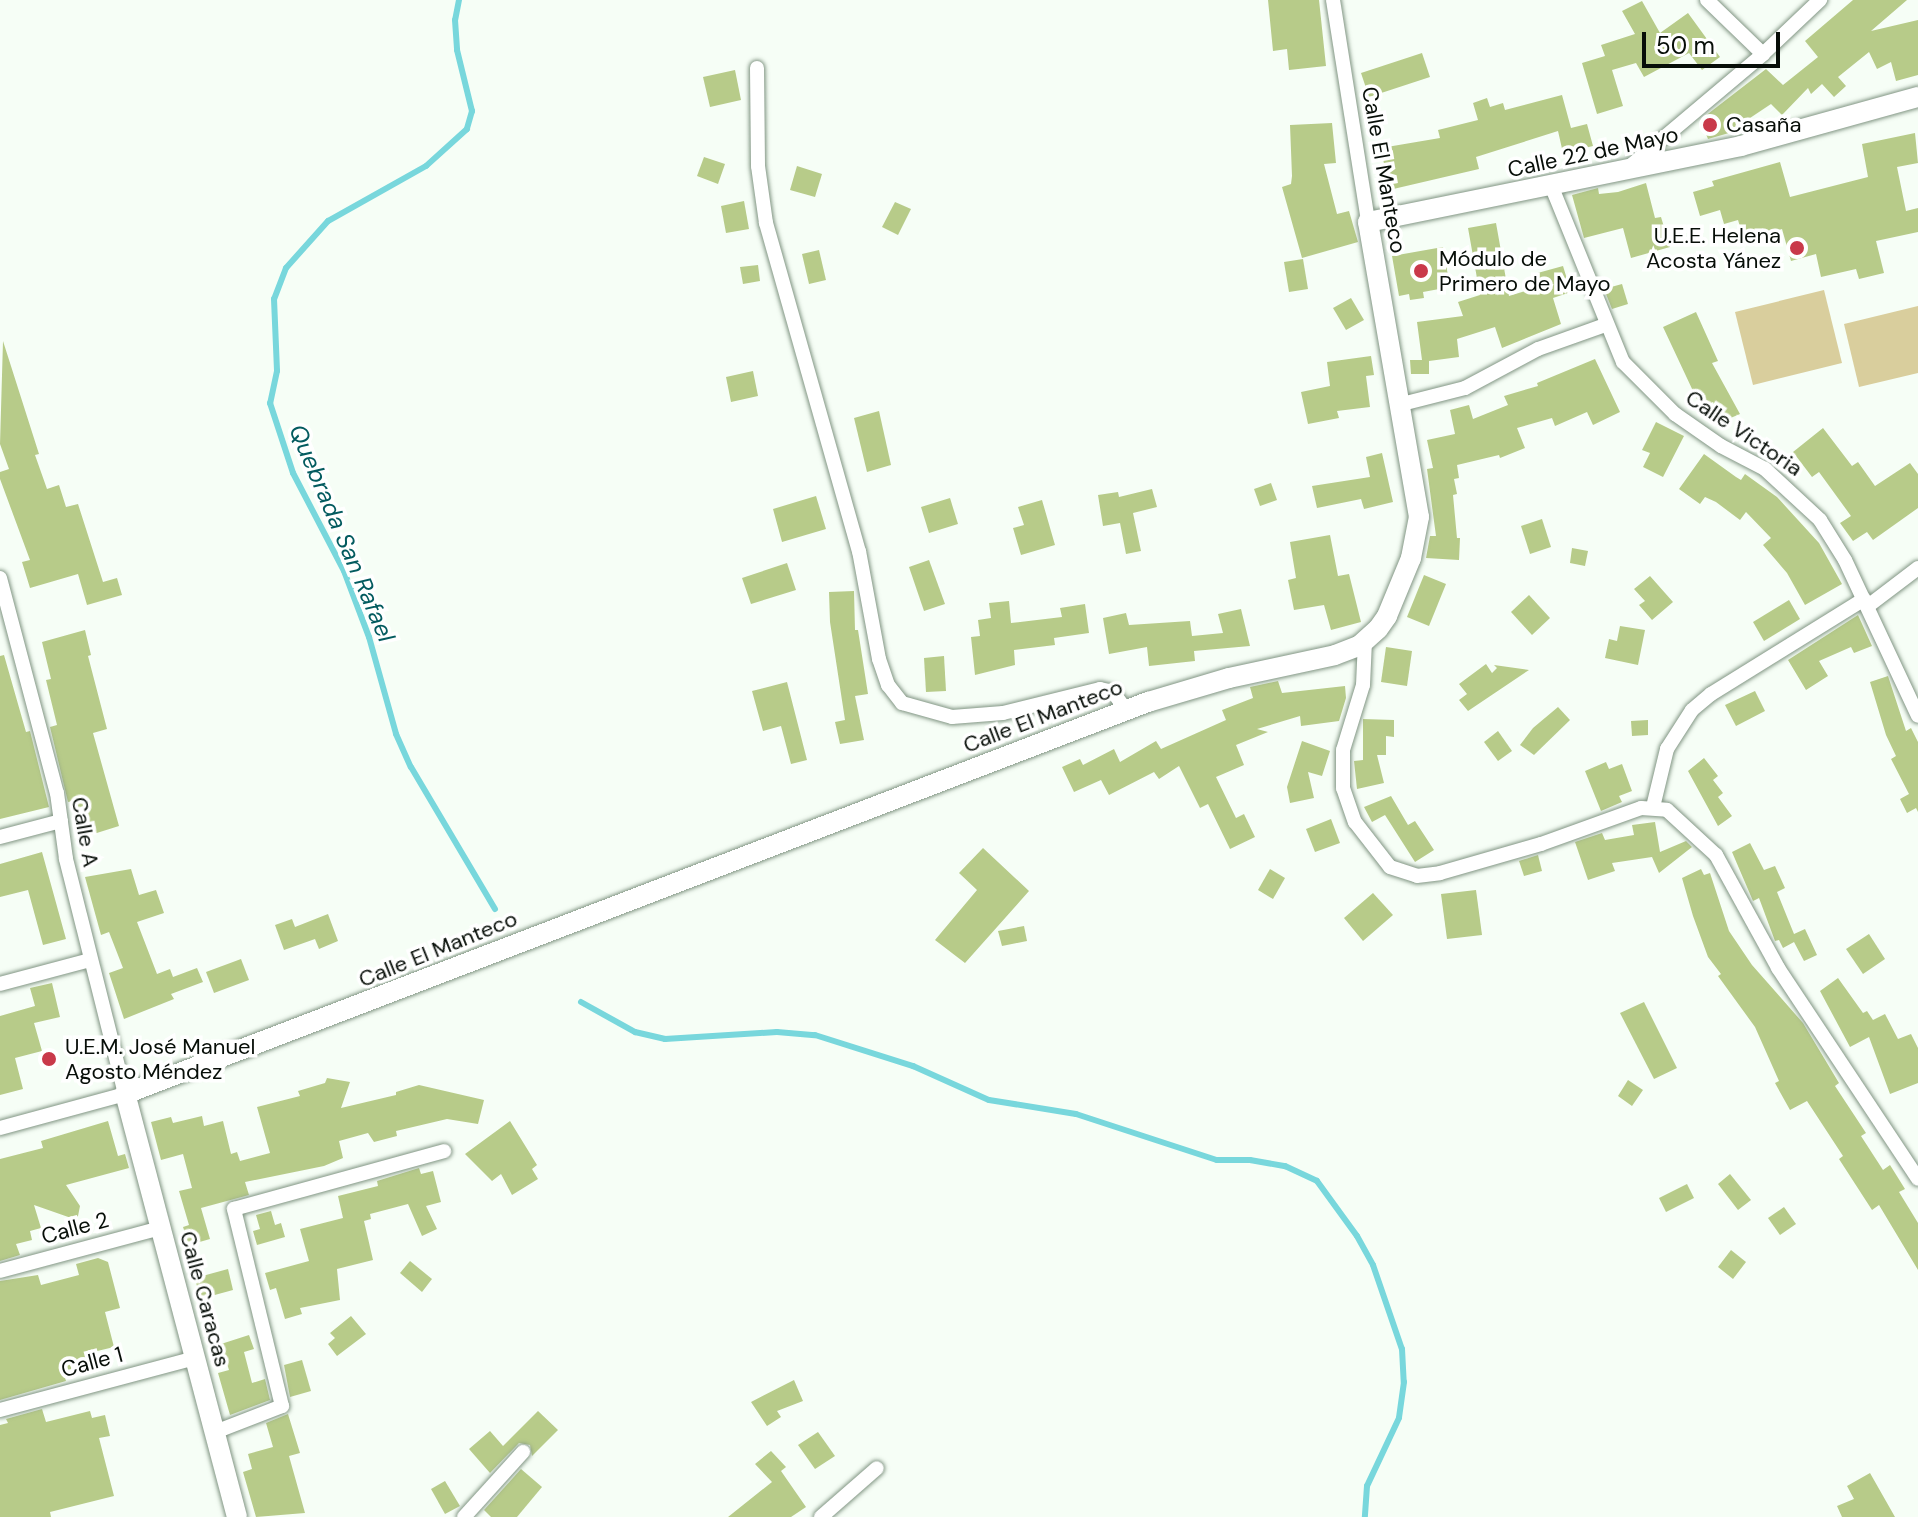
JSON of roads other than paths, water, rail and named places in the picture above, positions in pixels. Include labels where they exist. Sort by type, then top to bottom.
[{"type":"street","name":"Calle El Manteco","points":[[125,1094],[1126,710],[1229,678],[1335,655],[1365,641],[1387,616],[1411,558],[1417,530],[1416,488],[1368,222],[1333,0]]},
{"type":"street","points":[[1707,0],[1763,54]]},
{"type":"street","points":[[1625,169],[1763,54],[1820,0]]},
{"type":"street","points":[[757,68],[758,166],[766,223],[859,551],[876,647],[888,685],[902,703],[952,717],[1003,713],[1100,689],[1113,692],[1126,710]]},
{"type":"street","name":"Calle 22 de Mayo","points":[[1368,222],[1779,137],[1918,97]]},
{"type":"street","name":"Calle Victoria","points":[[1551,185],[1605,325],[1623,362],[1668,408],[1721,446],[1765,469],[1805,504],[1833,540],[1866,602],[1918,716]]},
{"type":"street","points":[[1402,404],[1465,388],[1538,349],[1605,325]]},
{"type":"street","points":[[1653,807],[1667,749],[1692,710],[1711,694],[1918,568]]},
{"type":"street","name":"Calle A","points":[[0,578],[61,821],[90,960],[125,1094]]},
{"type":"street","points":[[1365,641],[1363,685],[1343,750],[1343,788],[1363,834],[1397,871],[1417,876],[1440,873],[1504,856],[1626,813],[1653,807],[1678,818],[1716,855],[1778,968],[1918,1179]]},
{"type":"street","points":[[0,837],[61,821]]},
{"type":"street","points":[[0,984],[90,960]]},
{"type":"street","points":[[0,1128],[125,1094]]},
{"type":"street","name":"Calle Caracas","points":[[125,1094],[237,1517]]},
{"type":"street","points":[[215,1432],[282,1406],[234,1209],[444,1151]]},
{"type":"street","name":"Calle 2","points":[[0,1271],[161,1228]]},
{"type":"street","name":"Calle 1","points":[[0,1410],[195,1358]]},
{"type":"street","points":[[464,1517],[523,1452]]},
{"type":"street","points":[[821,1517],[877,1468]]},
{"type":"waterway","name":"Quebrada San Rafael","points":[[459,0],[455,20],[457,50],[472,111],[467,129],[426,166],[328,221],[286,268],[274,299],[277,371],[270,403],[293,473],[344,571],[369,637],[396,734],[411,767],[495,909]]},
{"type":"waterway","name":"Quebrada San Rafael","points":[[581,1002],[635,1032],[665,1039],[777,1032],[815,1035],[913,1066],[989,1100],[1076,1114],[1217,1160],[1250,1160],[1285,1166],[1317,1181],[1357,1236],[1373,1265],[1402,1349],[1404,1382],[1399,1418],[1367,1486],[1365,1517]]},
{"type":"place","name":"Casaña","points":[[1710,125]]},
{"type":"place","name":"U.E.E. Helena Acosta Yánez","points":[[1797,248]]},
{"type":"place","name":"Módulo de Primero de Mayo","points":[[1421,271]]},
{"type":"place","name":"U.E.M. José Manuel Agosto Méndez","points":[[49,1059]]}]
